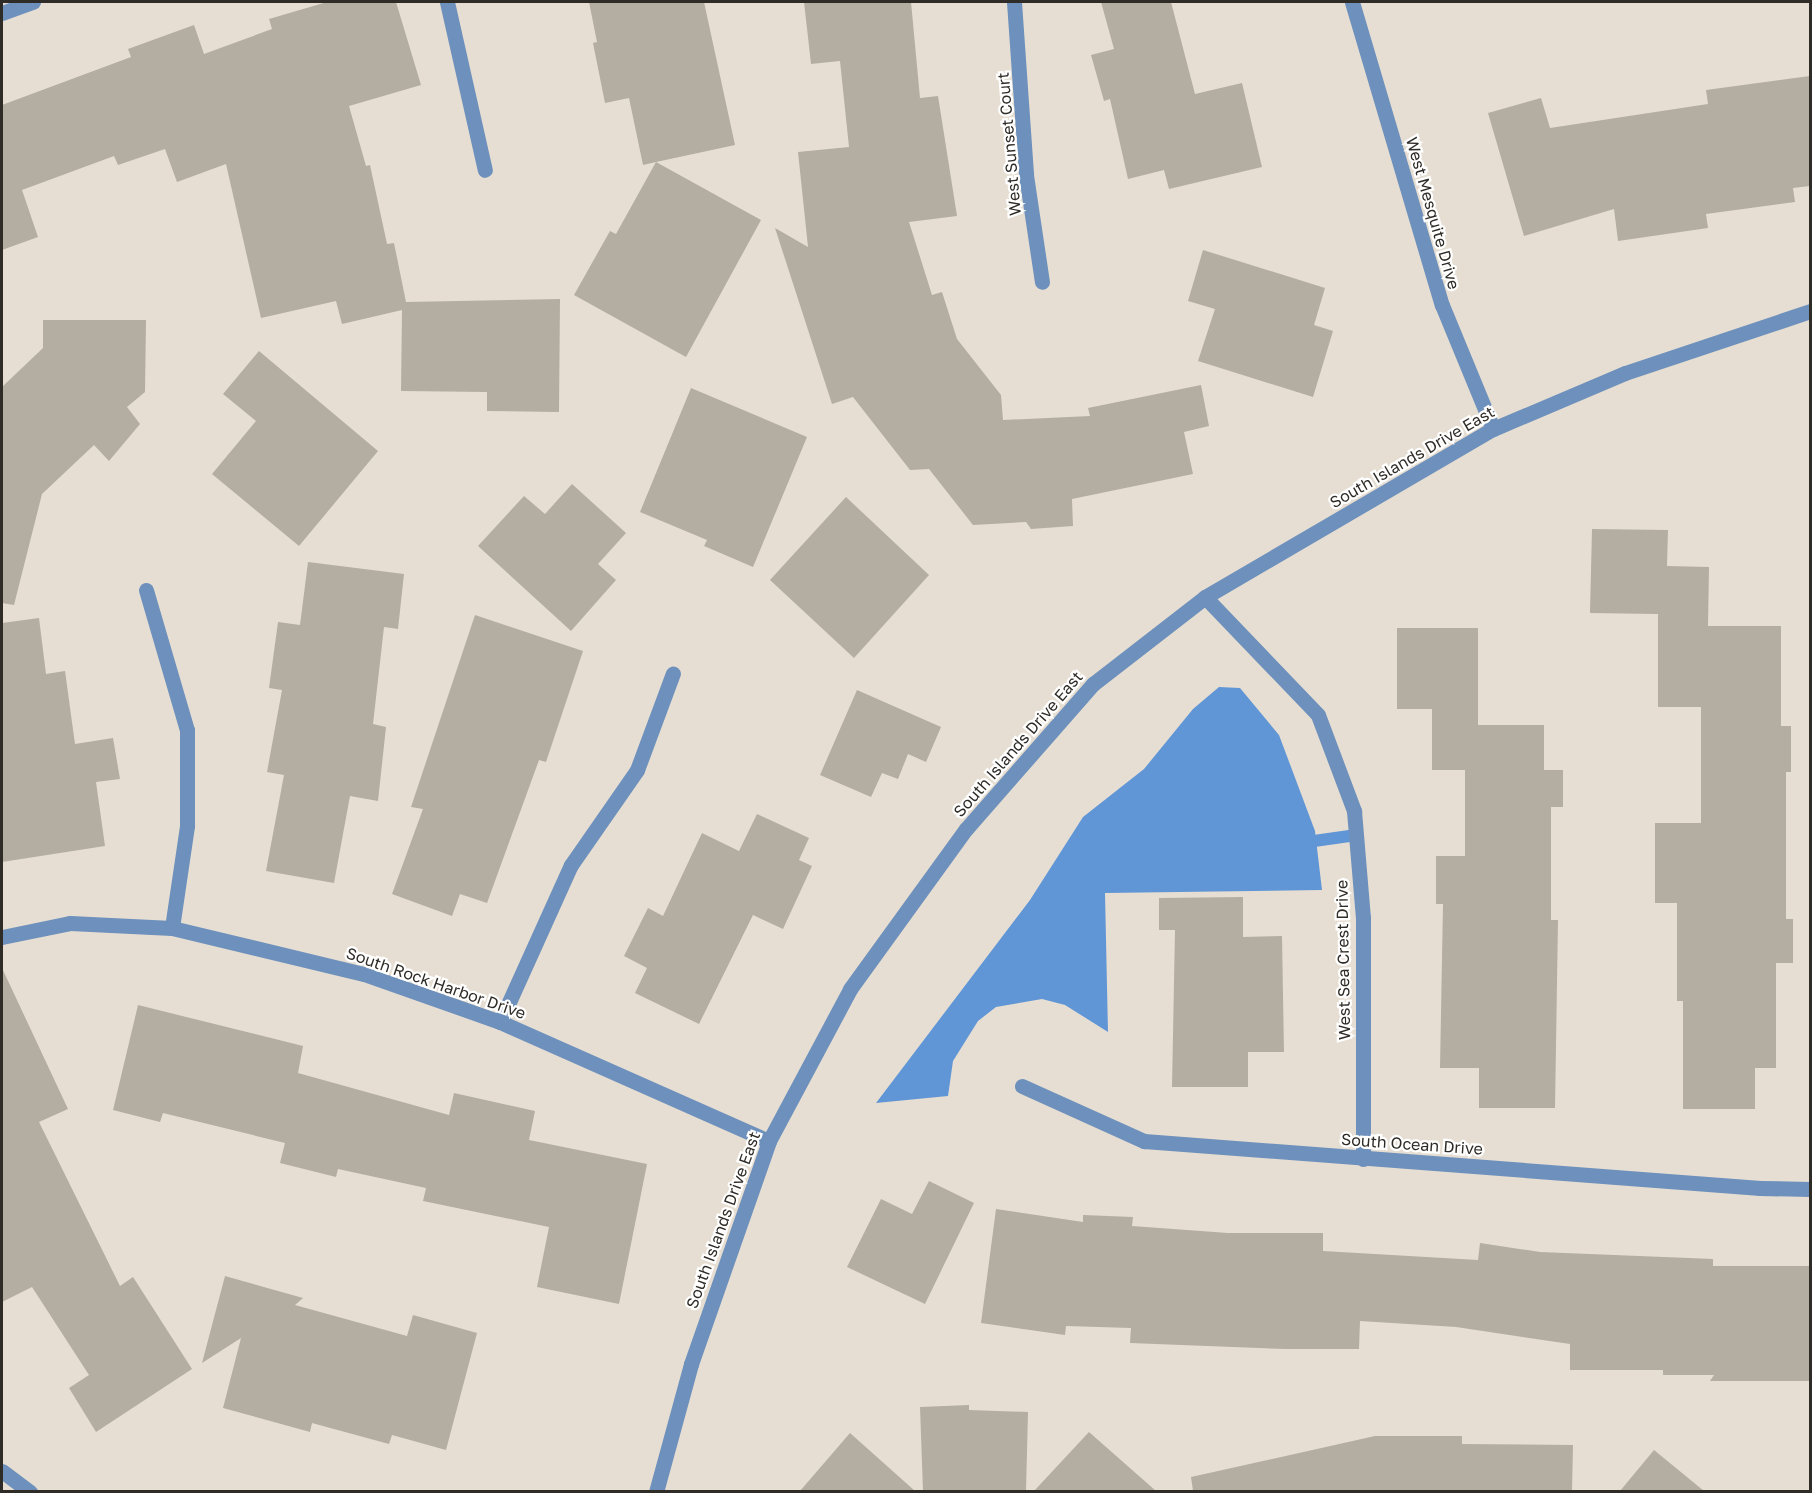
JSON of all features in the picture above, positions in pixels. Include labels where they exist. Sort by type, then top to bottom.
[{"type":"street","points":[[2,14],[33,2]]},
{"type":"street","points":[[447,2],[485,170]]},
{"type":"street","name":"West Sunset Court","points":[[1014,2],[1026,175],[1042,282]]},
{"type":"street","name":"West Mesquite Drive","points":[[1352,2],[1442,305],[1493,429]]},
{"type":"street","name":"South Islands Drive East","points":[[656,1491],[692,1364],[769,1141],[850,989],[966,829],[1093,684],[1205,597],[1493,429],[1625,374],[1810,311]]},
{"type":"street","points":[[146,590],[187,730],[187,826],[172,928]]},
{"type":"street","name":"West Sea Crest Drive","points":[[1205,597],[1318,715],[1354,811],[1364,918],[1364,1159]]},
{"type":"street","points":[[500,1022],[572,865],[637,770],[673,673]]},
{"type":"street","name":"South Rock Harbor Drive","points":[[2,937],[70,923],[172,928],[364,974],[500,1022],[769,1141]]},
{"type":"street","name":"South Ocean Drive","points":[[1022,1086],[1144,1141],[1364,1159],[1810,1189]]},
{"type":"street","points":[[2,1471],[30,1491]]},
{"type":"water","points":[[1219,687],[1240,688],[1279,735],[1315,831],[1322,890],[1105,893],[1108,1032],[1065,1005],[1042,999],[996,1007],[978,1021],[953,1061],[948,1096],[876,1103],[1030,900],[1083,817],[1144,769],[1193,709]]},
{"type":"building","points":[[327,2],[396,2],[421,85],[349,106],[366,166],[370,165],[387,244],[394,243],[406,302],[560,299],[559,412],[487,411],[487,392],[401,391],[402,310],[342,324],[336,301],[261,318],[226,164],[177,182],[165,149],[118,165],[114,156],[22,190],[38,237],[2,250],[2,105],[131,57],[128,49],[194,25],[204,54],[272,29],[269,19]]},
{"type":"building","points":[[589,2],[704,2],[735,145],[643,165],[629,98],[605,103],[593,43],[597,42]]},
{"type":"building","points":[[804,2],[911,2],[920,98],[938,96],[957,216],[909,222],[932,295],[942,292],[957,339],[1001,395],[1003,420],[1090,416],[1088,408],[1201,385],[1209,426],[1184,432],[1193,474],[1072,499],[1073,526],[1031,529],[1026,522],[973,525],[929,469],[910,470],[853,397],[832,404],[775,228],[808,247],[798,152],[849,147],[840,61],[811,64]]},
{"type":"building","points":[[1101,2],[1171,2],[1195,94],[1242,83],[1262,167],[1169,189],[1164,170],[1128,179],[1110,99],[1104,101],[1091,55],[1114,49]]},
{"type":"building","points":[[1810,76],[1810,186],[1793,188],[1795,202],[1706,214],[1708,228],[1618,241],[1614,209],[1524,236],[1488,113],[1541,98],[1550,128],[1708,104],[1706,90]]},
{"type":"building","points":[[656,162],[761,220],[686,357],[574,295],[610,231],[616,234]]},
{"type":"building","points":[[1203,250],[1325,288],[1314,325],[1333,331],[1313,397],[1198,361],[1215,309],[1188,301]]},
{"type":"building","points":[[43,320],[146,320],[145,392],[127,407],[140,424],[109,461],[94,445],[42,494],[14,605],[2,603],[2,387],[43,348]]},
{"type":"building","points":[[259,351],[378,451],[299,546],[212,474],[256,421],[223,394]]},
{"type":"building","points":[[691,388],[807,437],[753,567],[704,546],[707,540],[640,512]]},
{"type":"building","points":[[572,484],[626,533],[598,564],[616,580],[571,631],[478,546],[524,496],[545,514]]},
{"type":"building","points":[[846,497],[929,575],[854,658],[770,580]]},
{"type":"building","points":[[1592,529],[1668,530],[1667,566],[1709,567],[1708,626],[1781,626],[1781,726],[1791,726],[1791,772],[1786,772],[1786,919],[1793,919],[1793,963],[1776,963],[1776,1068],[1755,1068],[1755,1109],[1683,1109],[1683,1001],[1677,1001],[1677,903],[1655,903],[1655,823],[1701,823],[1701,707],[1658,707],[1658,614],[1590,613]]},
{"type":"building","points":[[308,562],[404,574],[398,629],[384,627],[373,724],[386,727],[378,801],[350,796],[334,883],[266,871],[284,775],[267,772],[282,690],[269,688],[278,622],[300,625]]},
{"type":"building","points":[[475,615],[583,651],[546,762],[539,760],[487,903],[460,894],[452,916],[392,894],[423,809],[411,807]]},
{"type":"building","points":[[39,618],[46,674],[65,671],[75,744],[113,738],[120,779],[96,782],[105,846],[2,862],[2,623]]},
{"type":"building","points":[[1397,628],[1478,628],[1478,725],[1544,725],[1544,770],[1563,770],[1563,807],[1551,807],[1551,920],[1558,920],[1555,1108],[1479,1108],[1479,1068],[1440,1068],[1443,904],[1436,904],[1436,856],[1465,856],[1465,770],[1432,770],[1432,709],[1397,709]]},
{"type":"building","points":[[857,690],[941,727],[926,762],[908,754],[898,779],[882,773],[871,797],[820,775]]},
{"type":"building","points":[[757,814],[809,838],[799,860],[812,866],[783,929],[753,915],[699,1024],[635,993],[647,968],[624,956],[648,908],[663,916],[702,833],[739,851]]},
{"type":"building","points":[[1243,897],[1243,937],[1282,936],[1284,1052],[1248,1052],[1248,1087],[1172,1087],[1175,930],[1159,930],[1159,898]]},
{"type":"building","points":[[2,968],[68,1109],[39,1122],[120,1286],[133,1277],[192,1369],[96,1432],[69,1388],[89,1375],[32,1287],[2,1302]]},
{"type":"building","points":[[138,1005],[303,1046],[298,1073],[449,1115],[454,1093],[535,1111],[529,1140],[647,1164],[619,1304],[537,1287],[549,1227],[423,1201],[426,1188],[338,1169],[336,1177],[280,1163],[285,1143],[163,1113],[160,1122],[113,1110]]},
{"type":"building","points":[[929,1181],[974,1203],[925,1304],[847,1267],[881,1199],[912,1214]]},
{"type":"building","points":[[996,1209],[1083,1222],[1083,1215],[1133,1217],[1132,1226],[1228,1233],[1323,1233],[1323,1251],[1478,1260],[1480,1243],[1540,1252],[1713,1259],[1713,1266],[1810,1266],[1810,1381],[1710,1381],[1714,1375],[1663,1375],[1663,1370],[1570,1370],[1570,1344],[1456,1327],[1360,1321],[1359,1349],[1286,1349],[1130,1343],[1131,1328],[1066,1326],[1065,1335],[981,1323]]},
{"type":"building","points":[[225,1276],[303,1298],[295,1305],[407,1336],[413,1315],[477,1333],[446,1450],[392,1435],[389,1444],[312,1423],[310,1432],[223,1408],[241,1338],[202,1363]]},
{"type":"building","points":[[969,1405],[969,1410],[1028,1412],[1026,1491],[923,1491],[920,1407]]},
{"type":"building","points":[[1089,1432],[1156,1491],[1034,1491]]},
{"type":"building","points":[[850,1433],[915,1491],[800,1491]]},
{"type":"building","points":[[1375,1436],[1462,1436],[1462,1444],[1573,1445],[1572,1491],[1193,1491],[1191,1477]]},
{"type":"building","points":[[1654,1450],[1704,1491],[1620,1491]]},
{"type":"waterway","points":[[1300,843],[1356,835]]}]
